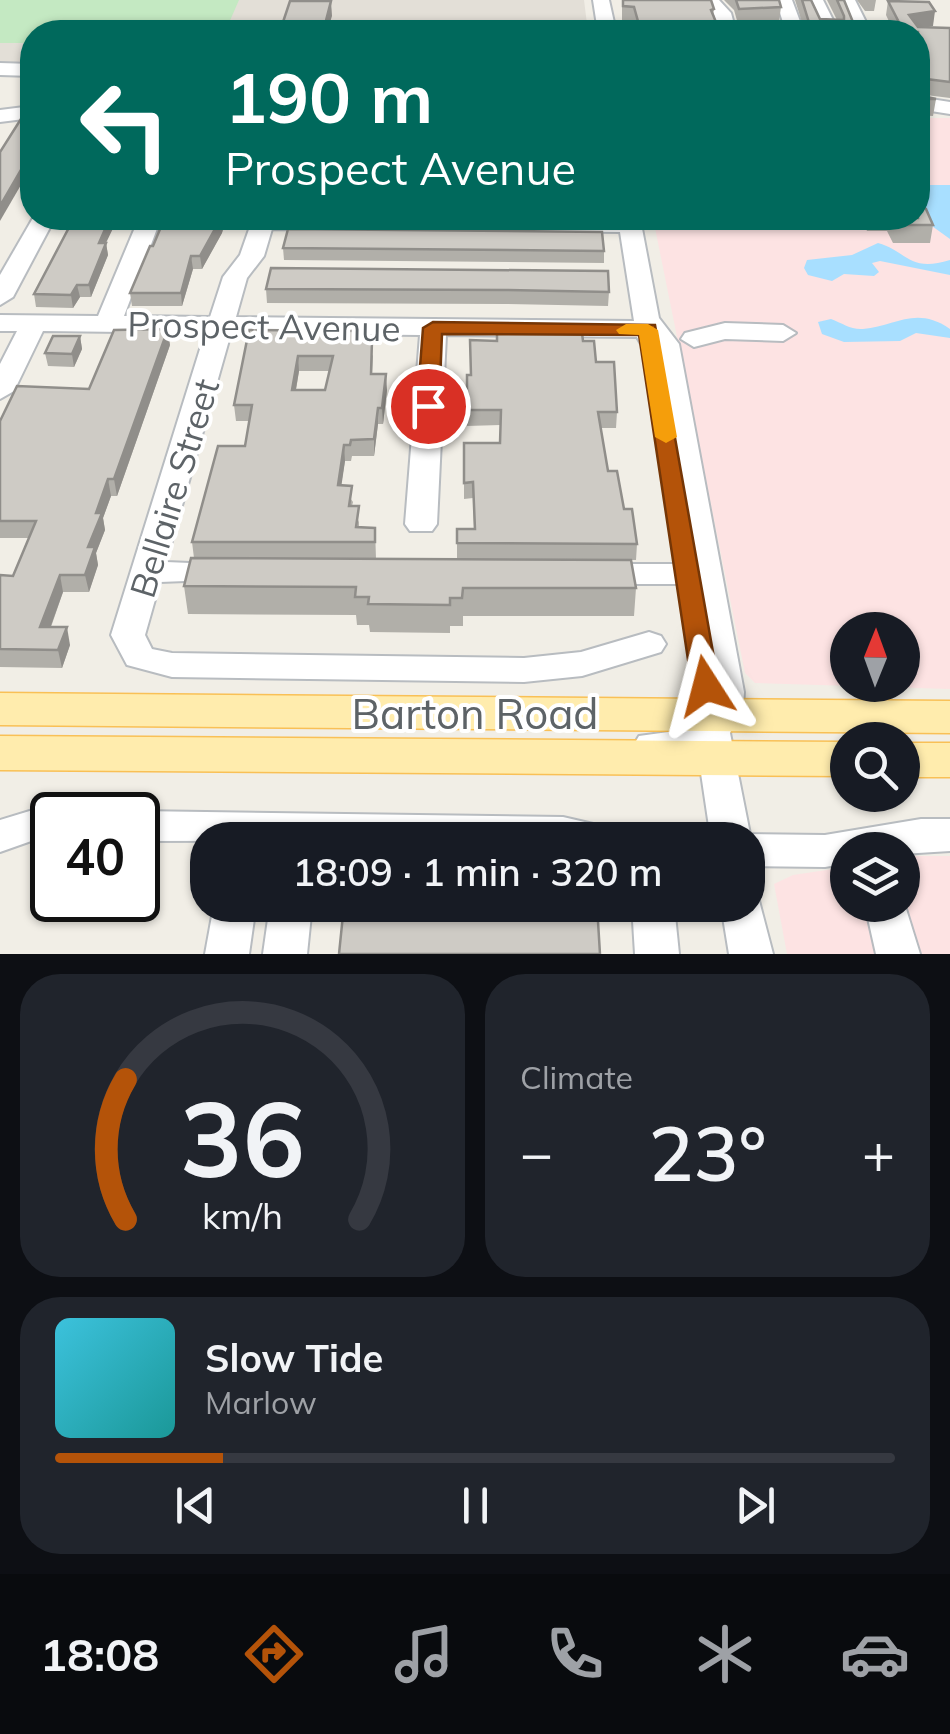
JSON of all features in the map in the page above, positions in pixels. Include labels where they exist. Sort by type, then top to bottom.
[{"type":"main road","name":"Barton Road","points":[[0,709],[717,728],[830,755]]},
{"type":"main road","name":"Barton Road","points":[[0,753],[406,756],[717,728],[950,717]]},
{"type":"main road","points":[[920,760],[950,760]]},
{"type":"street","points":[[710,0],[724,20]]},
{"type":"street","points":[[0,297],[37,230]]},
{"type":"street","points":[[108,324],[145,230]]},
{"type":"street","name":"Bellaire Street","points":[[261,230],[252,256],[240,271],[128,635],[136,656],[151,664],[181,666],[524,670],[582,664],[649,644]]},
{"type":"street","points":[[630,230],[629,273],[647,324],[717,728],[729,822]]},
{"type":"street","points":[[240,271],[279,271]]},
{"type":"street","name":"Prospect Avenue","points":[[0,323],[433,328],[647,324]]},
{"type":"street","points":[[0,392],[34,324]]},
{"type":"street","points":[[647,324],[666,344],[726,692],[717,728]]},
{"type":"street","points":[[421,524],[433,328]]},
{"type":"street","points":[[694,339],[725,331],[783,333]]},
{"type":"street","points":[[149,572],[249,572]]},
{"type":"street","points":[[568,574],[688,574]]},
{"type":"street","points":[[160,828],[190,830]]},
{"type":"street","points":[[920,835],[950,836]]},
{"type":"street","points":[[765,850],[830,851]]},
{"type":"street","points":[[227,954],[232,922]]},
{"type":"street","points":[[284,954],[289,922]]},
{"type":"street","points":[[655,922],[657,954]]},
{"type":"street","points":[[745,922],[751,954]]},
{"type":"street","points":[[890,922],[898,954]]},
{"type":"shaded area","points":[[0,0],[584,0],[586,20],[20,20],[20,65],[0,65]]},
{"type":"shaded area","points":[[930,118],[950,118],[950,689],[920,688],[920,612],[830,612],[830,685],[755,683],[745,673],[655,230],[930,230]]},
{"type":"shaded area","points":[[920,856],[950,856],[950,954],[787,954],[774,884],[793,875],[830,870],[830,922],[920,922]]},
{"type":"green space","points":[[0,0],[239,0],[230,20],[20,20],[20,43],[0,43]]},
{"type":"water","points":[[930,185],[950,185],[950,239],[930,225]]},
{"type":"water","points":[[878,243],[917,262],[950,260],[950,275],[880,261],[872,263],[879,272],[874,276],[844,274],[832,281],[808,275],[804,268],[807,260],[852,255]]},
{"type":"water","points":[[831,319],[859,329],[905,319],[926,319],[950,329],[950,338],[916,333],[900,341],[844,342],[822,334],[818,322]]},
{"type":"building","points":[[623,0],[711,0],[715,20],[638,20],[634,7],[623,6]]},
{"type":"building","points":[[736,0],[779,0],[781,7],[739,9]]},
{"type":"building","points":[[802,0],[811,0],[820,19],[844,20],[808,20]]},
{"type":"building","points":[[837,0],[844,0],[852,20],[844,20]]},
{"type":"building","points":[[290,1],[331,1],[326,20],[284,20]]},
{"type":"building","points":[[888,1],[929,2],[935,11],[909,15],[913,20],[898,20]]},
{"type":"building","points":[[930,27],[950,28],[950,82],[930,80]]},
{"type":"building","points":[[20,120],[20,172],[0,206],[0,152]]},
{"type":"building","points":[[68,230],[105,230],[99,243],[106,243],[89,285],[77,285],[71,295],[34,294]]},
{"type":"building","points":[[160,230],[214,230],[200,256],[191,256],[181,293],[130,293]]},
{"type":"building","points":[[288,230],[393,230],[602,232],[604,251],[283,248]]},
{"type":"building","points":[[271,268],[608,271],[609,292],[266,289]]},
{"type":"building","points":[[168,329],[114,479],[108,479],[96,513],[102,513],[88,547],[95,547],[85,575],[60,575],[40,627],[67,627],[58,650],[0,649],[0,575],[13,576],[36,521],[0,521],[0,421],[17,386],[89,389],[114,330]]},
{"type":"building","points":[[249,330],[363,331],[361,340],[372,340],[371,374],[386,374],[382,408],[378,408],[374,439],[351,440],[350,445],[344,445],[338,485],[352,486],[349,506],[359,506],[356,527],[375,528],[375,542],[192,542],[218,446],[245,446],[252,405],[234,405]],"holes":[[[298,356],[333,356],[325,390],[292,390]]]},
{"type":"building","points":[[497,333],[582,333],[583,341],[594,341],[596,362],[614,362],[617,412],[598,412],[608,471],[617,471],[624,509],[632,509],[637,544],[457,543],[457,529],[475,529],[473,482],[464,483],[464,443],[500,443],[501,410],[467,410],[470,340],[497,341]]},
{"type":"building","points":[[53,336],[80,336],[72,354],[45,353]]},
{"type":"building","points":[[191,558],[631,560],[636,588],[463,588],[462,598],[450,598],[450,605],[368,604],[369,597],[355,597],[356,587],[184,586]]},
{"type":"building","points":[[342,922],[598,922],[600,954],[339,954]]},
{"type":"slow traffic","points":[[626,330],[648,330],[666,437]]},
{"type":"route","points":[[428,406],[433,328],[648,330],[706,686]]}]
